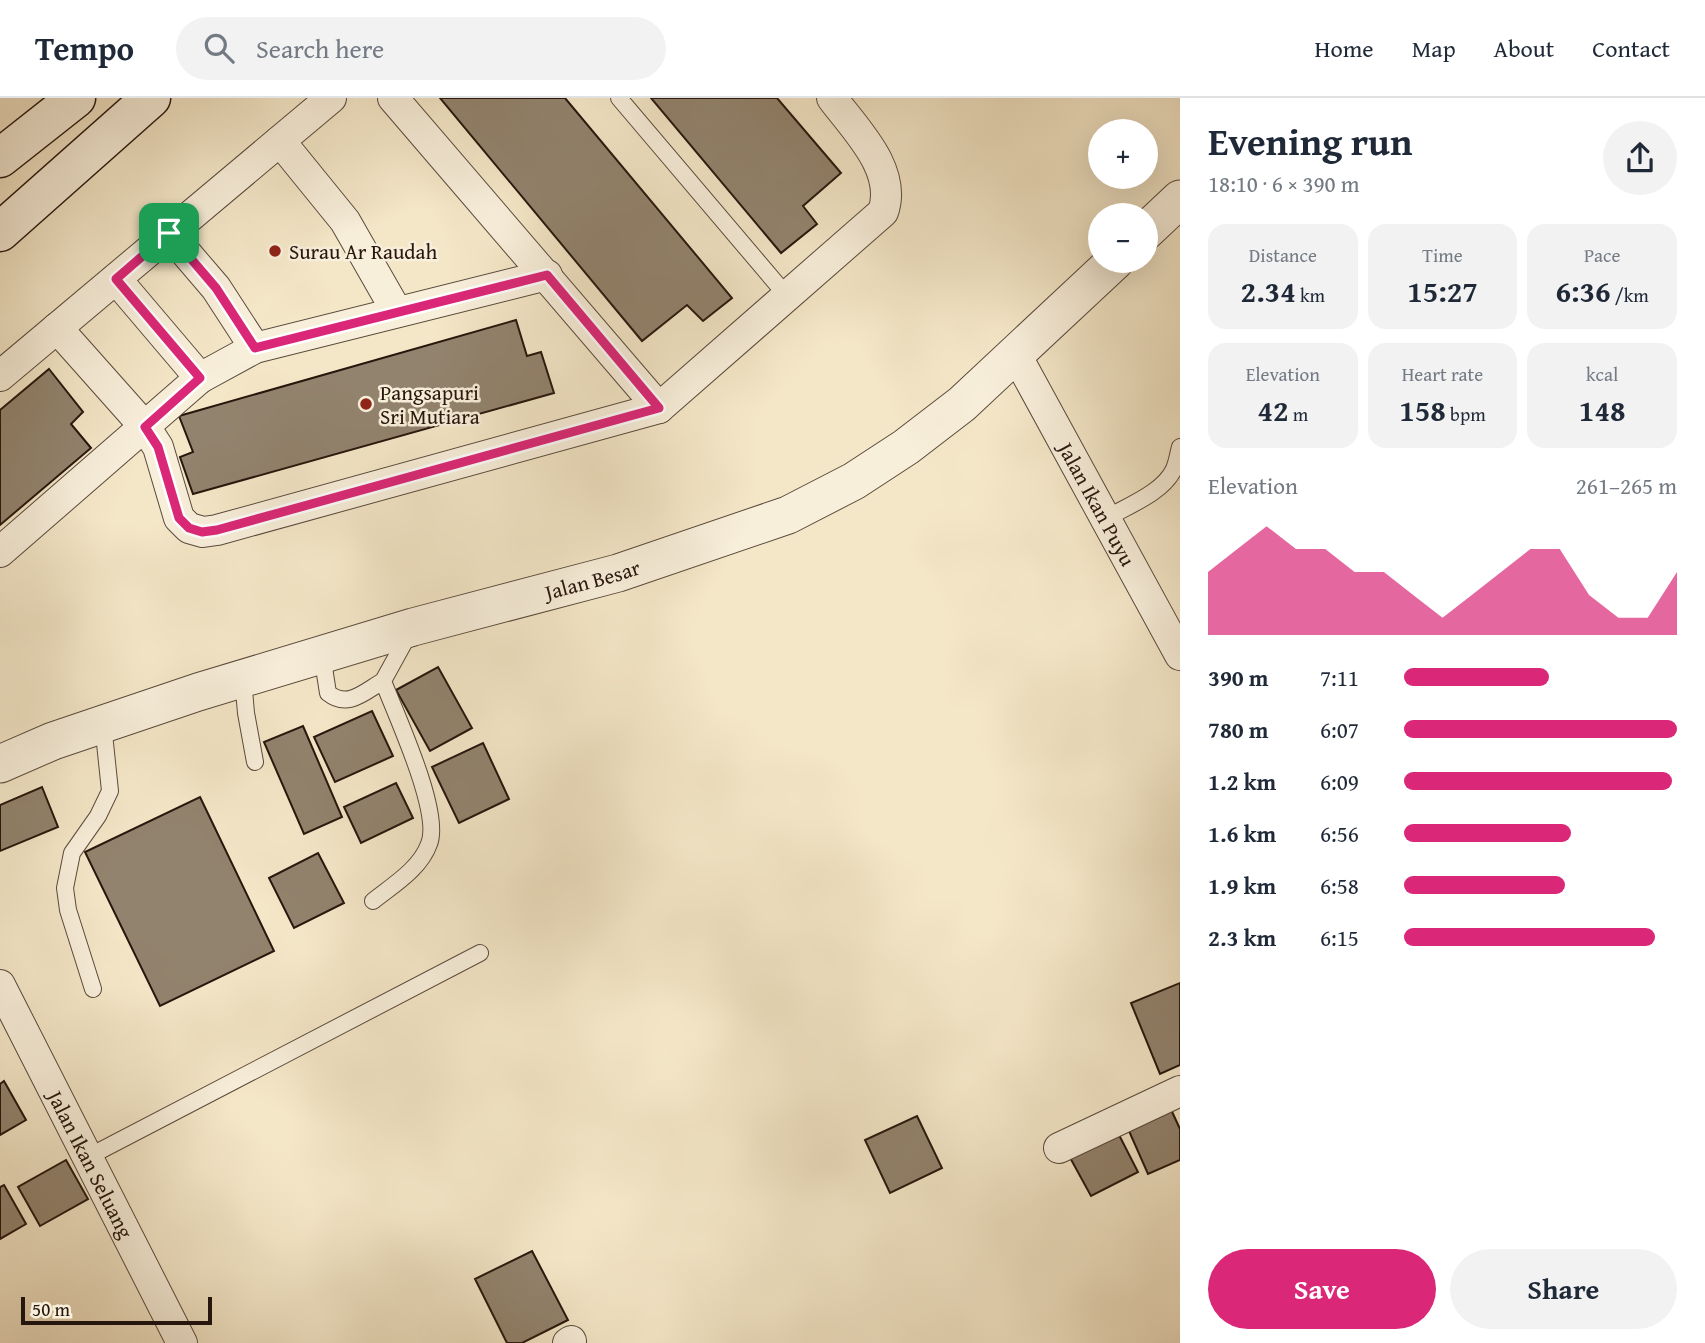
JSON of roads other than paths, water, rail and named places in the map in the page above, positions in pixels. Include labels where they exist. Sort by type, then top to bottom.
[{"type":"main road","points":[[0,232],[151,98]]},
{"type":"main road","points":[[0,158],[68,102]]},
{"type":"street","points":[[0,376],[331,98]]},
{"type":"street","points":[[393,98],[659,408]]},
{"type":"street","points":[[57,328],[145,427],[158,447],[179,518],[189,528],[202,532],[659,408],[883,212],[887,200],[886,181],[872,153],[832,98]]},
{"type":"street","points":[[281,141],[345,220],[397,312]]},
{"type":"street","points":[[1158,220],[1180,199]]},
{"type":"street","points":[[169,233],[216,288],[255,348]]},
{"type":"street","name":"Jalan Besar","points":[[0,764],[53,741],[322,654],[618,573],[788,515],[854,481],[906,447],[962,404],[1102,273]]},
{"type":"street","points":[[0,552],[200,378],[255,348],[547,275]]},
{"type":"street","points":[[116,279],[200,378]]},
{"type":"street","name":"Jalan Ikan Puyu","points":[[1015,353],[1180,655]]},
{"type":"street","name":"Jalan Ikan Seluang","points":[[0,985],[182,1343]]},
{"type":"street","points":[[1059,1148],[1180,1091]]},
{"type":"lane","points":[[619,98],[787,296]]},
{"type":"lane","points":[[1105,519],[1149,494],[1177,470],[1180,447]]},
{"type":"lane","points":[[322,654],[328,693],[337,700],[350,700],[383,681],[413,627]]},
{"type":"lane","points":[[243,679],[255,762]]},
{"type":"lane","points":[[373,901],[415,867],[430,844],[433,821],[383,681]]},
{"type":"lane","points":[[93,989],[68,910],[65,888],[72,853],[99,816],[110,791],[103,724]]},
{"type":"lane","points":[[88,1157],[480,953]]},
{"type":"place","name":"Surau Ar Raudah","points":[[275,251]]},
{"type":"place","name":"Pangsapuri Sri Mutiara","points":[[366,404]]}]
